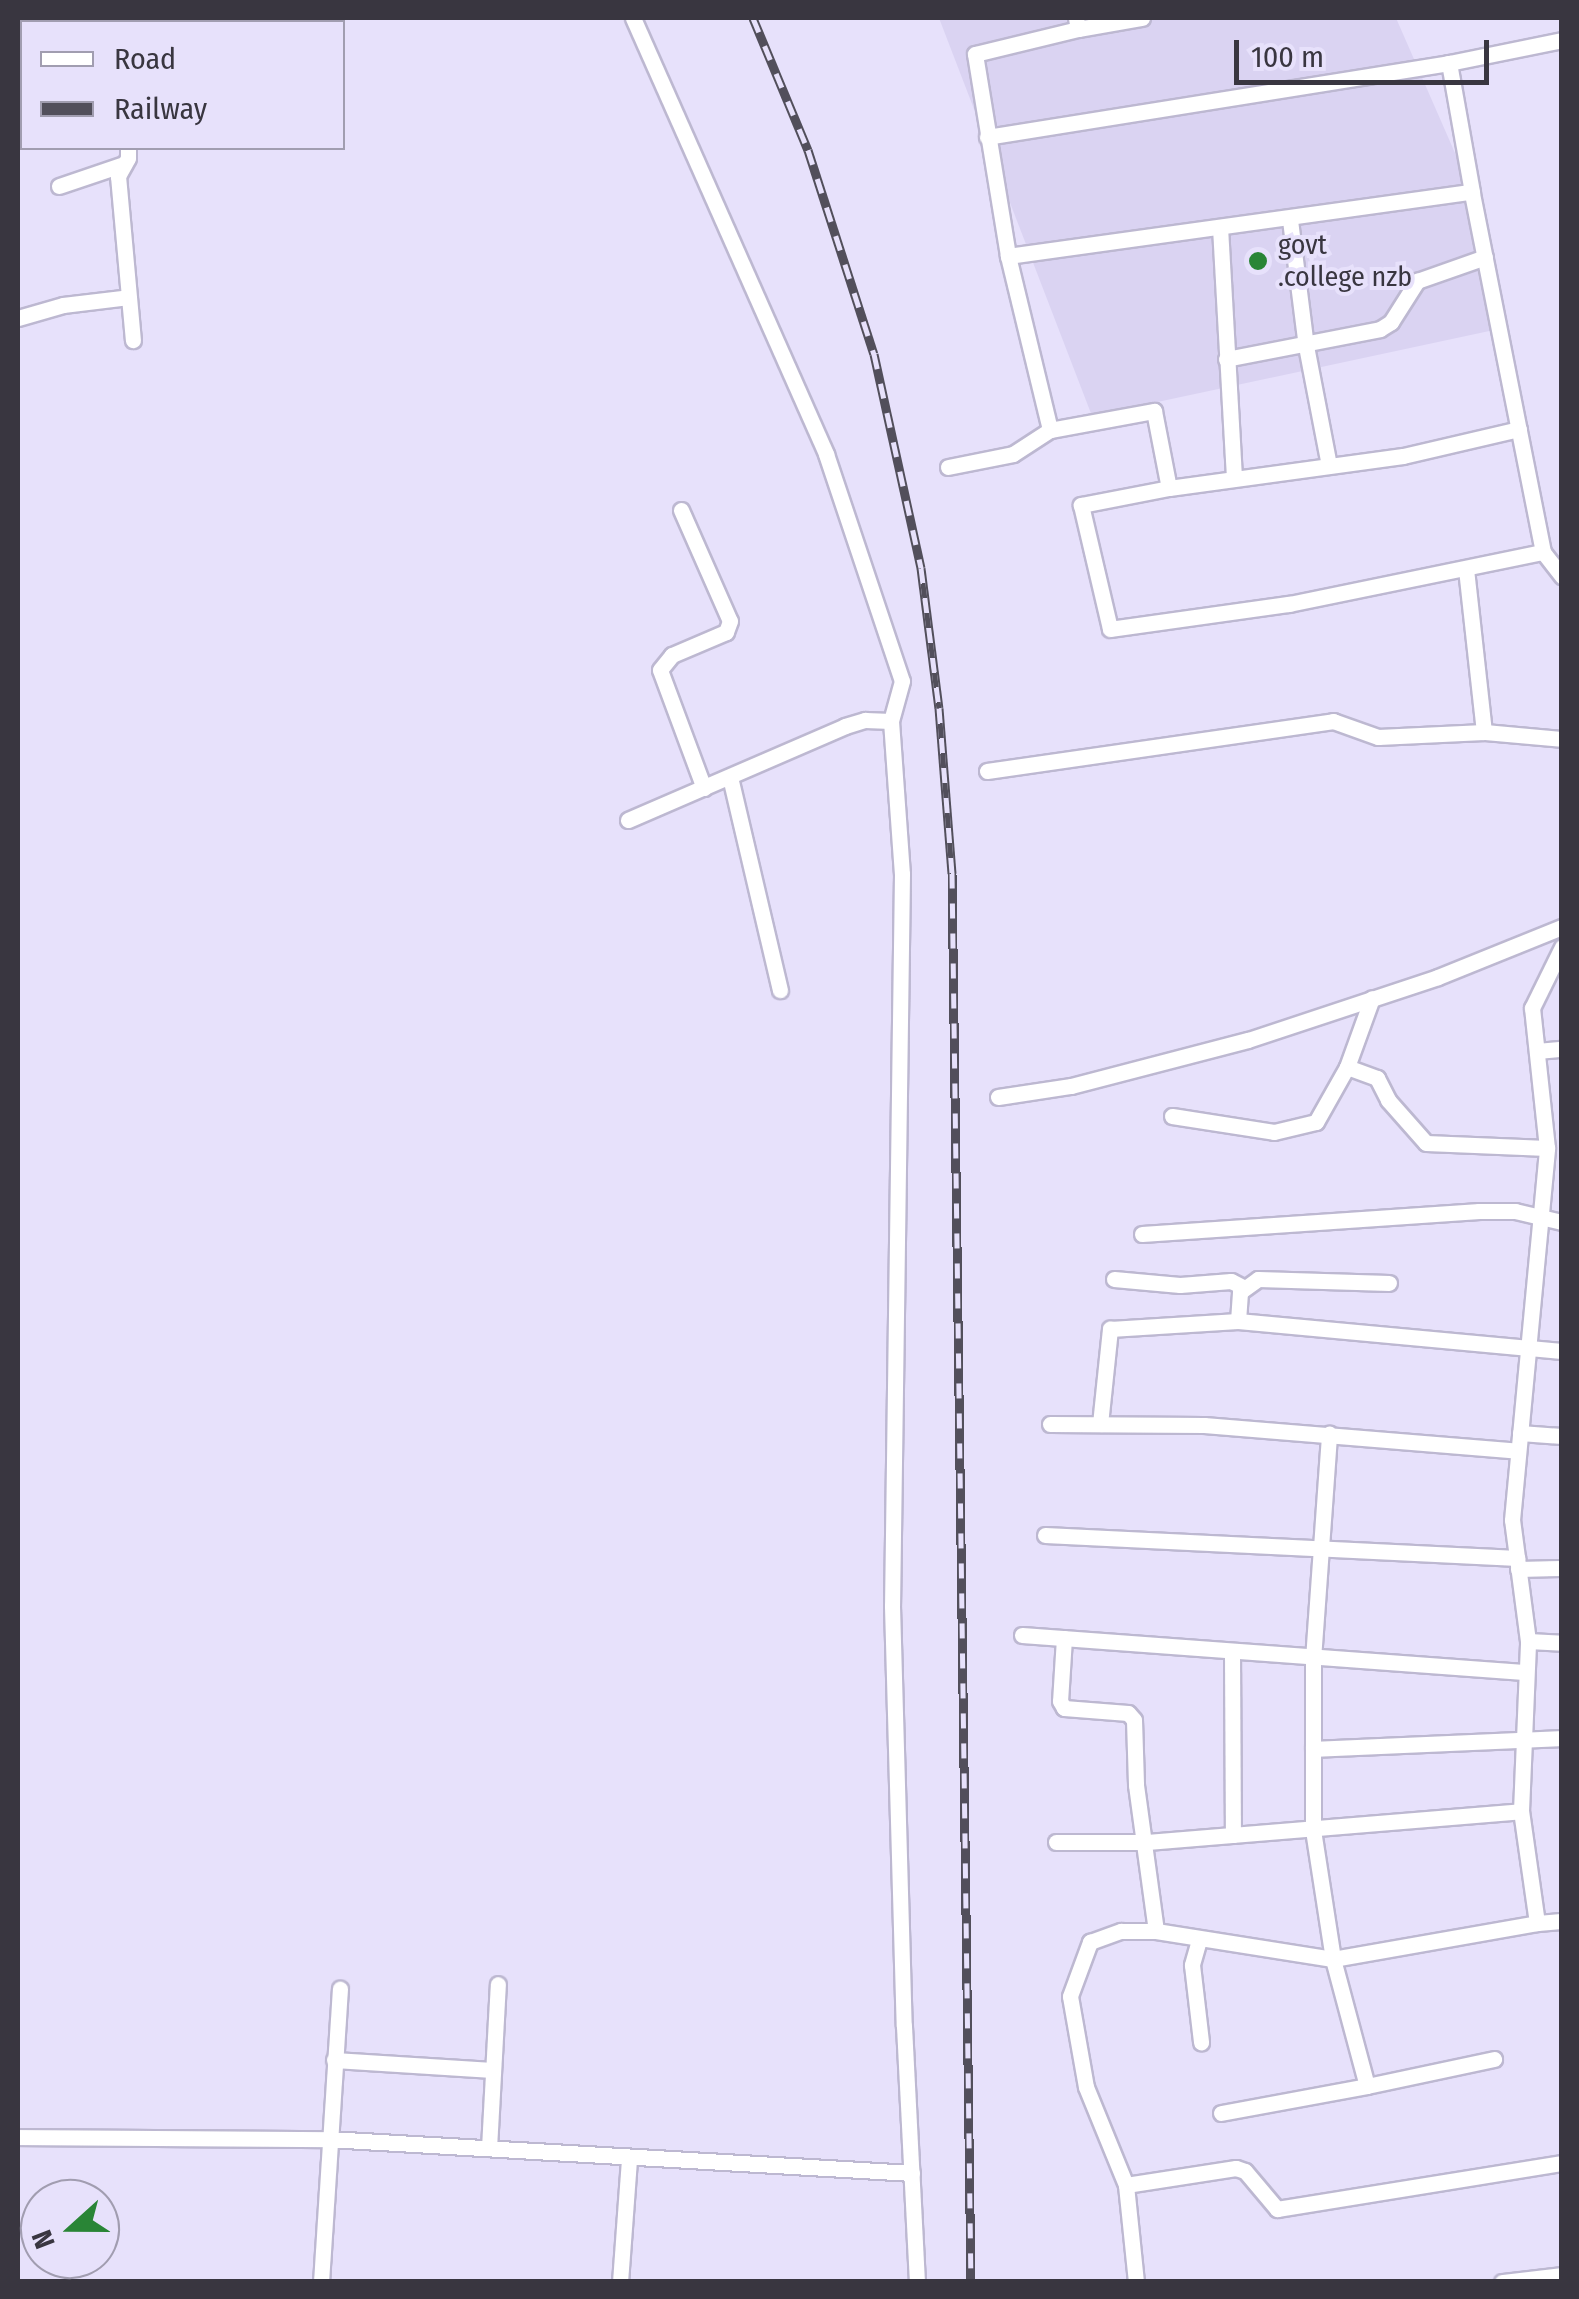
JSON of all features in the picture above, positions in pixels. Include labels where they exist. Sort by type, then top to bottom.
[{"type":"street","points":[[633,18],[826,454],[899,670],[901,692],[892,721],[902,874],[892,1606],[917,2282]]},
{"type":"street","points":[[1050,430],[1008,256],[974,59],[978,50],[1077,23],[1142,18]]},
{"type":"street","points":[[987,137],[1449,63],[1562,40]]},
{"type":"street","points":[[1449,63],[1543,552],[1562,576]]},
{"type":"street","points":[[60,186],[128,152]]},
{"type":"street","points":[[128,152],[118,176],[133,340]]},
{"type":"street","points":[[1008,256],[1472,192]]},
{"type":"street","points":[[1290,220],[1306,346],[1328,465]]},
{"type":"street","points":[[1220,227],[1234,476]]},
{"type":"street","points":[[1226,359],[1380,329],[1391,322],[1417,281],[1485,257]]},
{"type":"street","points":[[18,318],[62,304],[129,297]]},
{"type":"street","points":[[948,467],[1014,454],[1050,430],[1154,411],[1168,488]]},
{"type":"street","points":[[1519,429],[1402,456],[1234,476],[1081,505],[1110,629],[1289,604],[1543,552]]},
{"type":"street","points":[[682,510],[730,621],[726,632],[672,655],[660,670],[704,788]]},
{"type":"street","points":[[1466,569],[1484,732]]},
{"type":"street","points":[[628,820],[845,726],[866,720],[892,721]]},
{"type":"street","points":[[987,772],[1332,721],[1378,737],[1484,732],[1562,739]]},
{"type":"street","points":[[730,777],[780,990]]},
{"type":"street","points":[[998,1097],[1071,1086],[1248,1040],[1562,927]]},
{"type":"street","points":[[1537,1923],[1521,1811],[1528,1641],[1512,1520],[1547,1148],[1554,1130],[1532,1008],[1562,947]]},
{"type":"street","points":[[1172,1116],[1274,1132],[1304,1128],[1327,1110],[1372,998]]},
{"type":"street","points":[[1537,1051],[1562,1049]]},
{"type":"street","points":[[1347,1067],[1377,1078],[1388,1100],[1426,1143],[1547,1148]]},
{"type":"street","points":[[1142,1234],[1479,1211],[1542,1216],[1562,1222]]},
{"type":"street","points":[[1243,1287],[1258,1278],[1389,1283]]},
{"type":"street","points":[[1114,1279],[1180,1286],[1231,1281],[1243,1287]]},
{"type":"street","points":[[1238,1321],[1243,1287]]},
{"type":"street","points":[[1100,1424],[1110,1329],[1238,1321],[1562,1350]]},
{"type":"street","points":[[1050,1424],[1204,1426],[1518,1452]]},
{"type":"street","points":[[1520,1433],[1562,1436]]},
{"type":"street","points":[[1329,1434],[1313,1658],[1313,1830],[1333,1959],[1367,2086]]},
{"type":"street","points":[[1045,1535],[1562,1568]]},
{"type":"street","points":[[1022,1635],[1524,1672]]},
{"type":"street","points":[[1064,1638],[1061,1705],[1128,1713],[1134,1720],[1136,1785],[1147,1842],[1156,1930]]},
{"type":"street","points":[[1528,1641],[1562,1643]]},
{"type":"street","points":[[1232,1653],[1233,1835]]},
{"type":"street","points":[[1313,1749],[1562,1738]]},
{"type":"street","points":[[1056,1842],[1147,1842],[1521,1811]]},
{"type":"street","points":[[1136,2282],[1126,2185],[1086,2087],[1070,1996],[1090,1942],[1121,1932],[1156,1930],[1198,1940],[1333,1959],[1562,1921]]},
{"type":"street","points":[[1198,1940],[1192,1965],[1201,2042]]},
{"type":"street","points":[[490,2148],[498,1984]]},
{"type":"street","points":[[321,2282],[340,1988]]},
{"type":"street","points":[[1222,2113],[1494,2059]]},
{"type":"street","points":[[334,2060],[494,2070]]},
{"type":"street","points":[[18,2137],[328,2139],[912,2172]]},
{"type":"street","points":[[620,2282],[630,2159]]},
{"type":"street","points":[[1126,2185],[1236,2168],[1246,2171],[1278,2209],[1562,2163]]},
{"type":"street","points":[[1502,2282],[1562,2275]]},
{"type":"shaded area","name":"govt .college nzb","points":[[939,18],[1396,18],[1472,192],[1494,330],[1092,416]]},
{"type":"railway","points":[[753,18],[808,150],[874,354],[921,568],[939,708],[952,873],[971,2282]]},
{"type":"place","name":"govt .college nzb","points":[[1258,261]]}]
